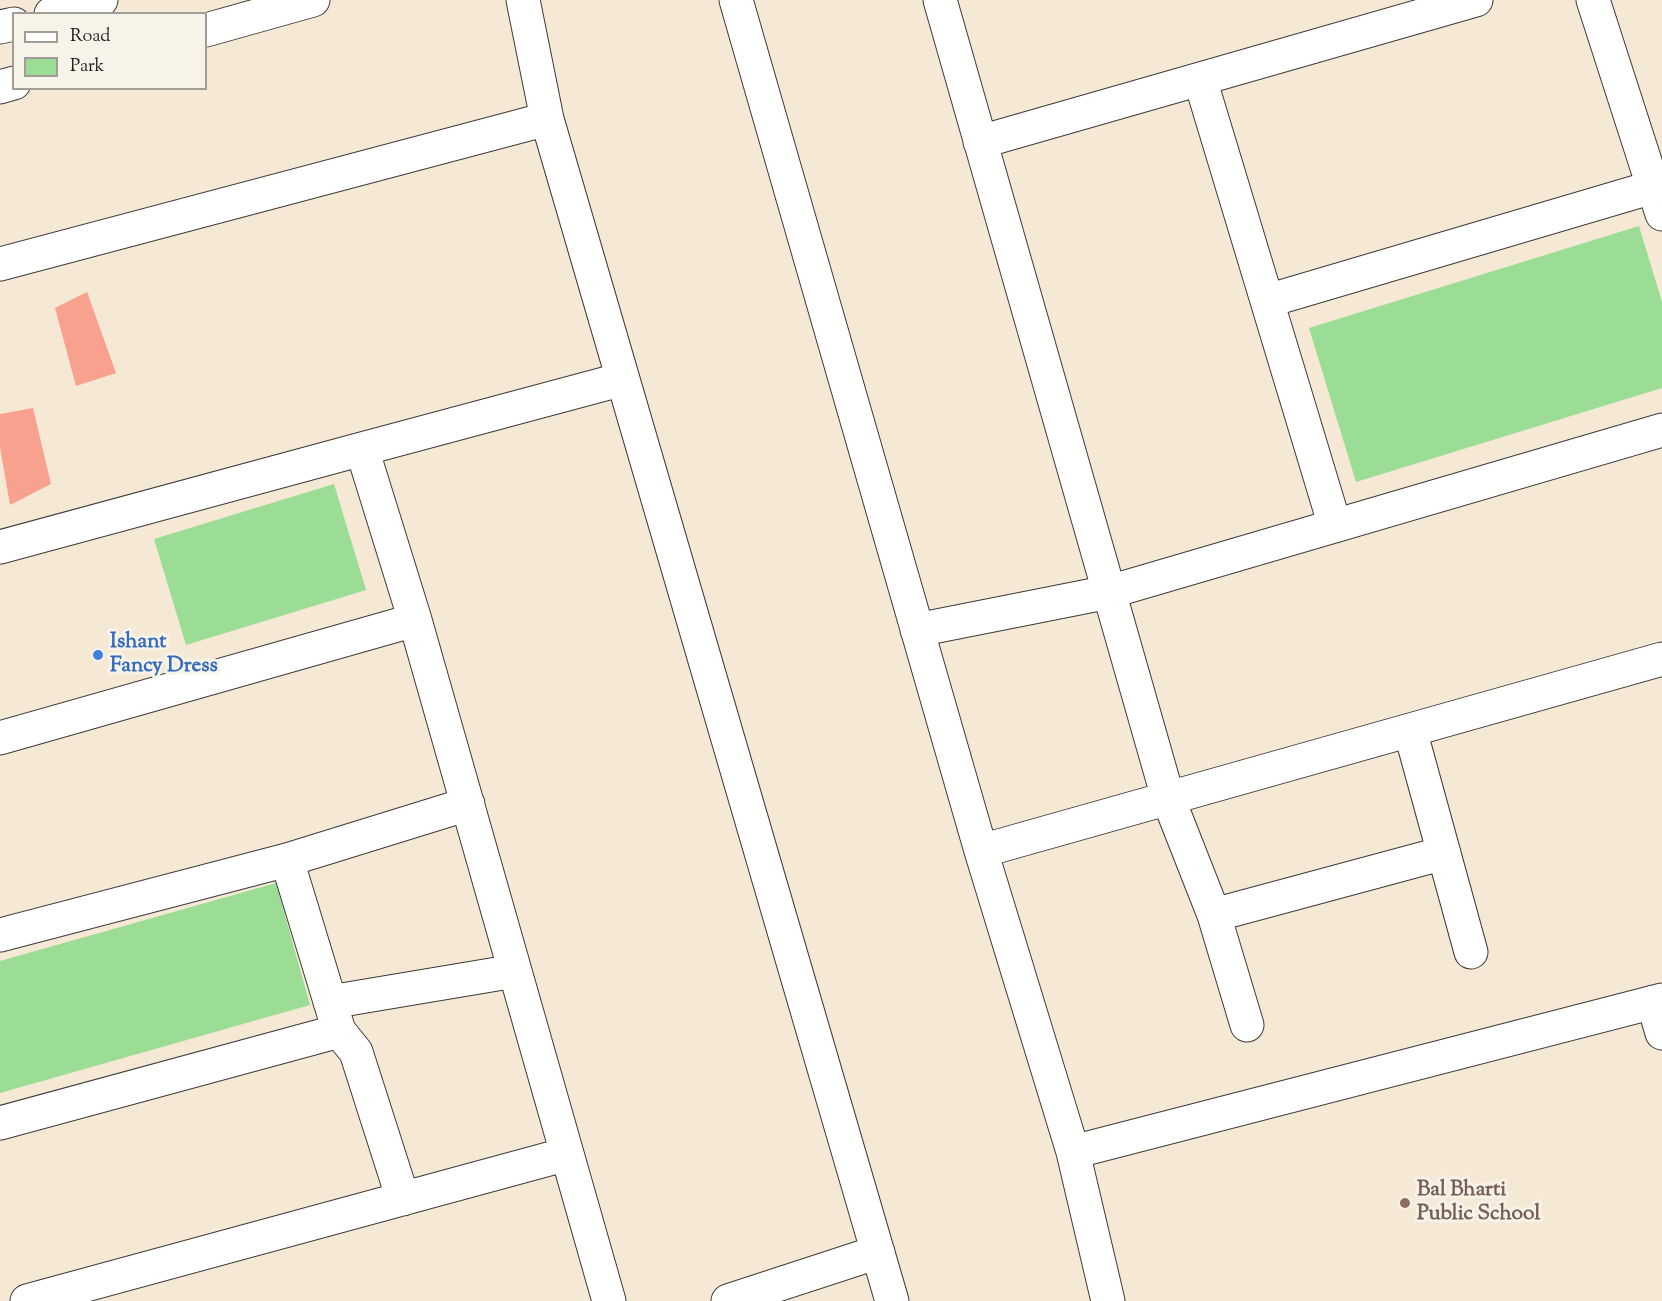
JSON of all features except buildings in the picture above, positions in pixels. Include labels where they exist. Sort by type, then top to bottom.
[{"type":"street","points":[[58,12],[101,0]]},
{"type":"street","points":[[207,30],[313,0]]},
{"type":"street","points":[[523,0],[547,119],[892,1301]]},
{"type":"street","points":[[736,0],[981,851],[1073,1152],[1108,1301]]},
{"type":"street","points":[[940,0],[1168,798],[1214,915],[1247,1025]]},
{"type":"street","points":[[980,142],[1476,0]]},
{"type":"street","points":[[1267,301],[1658,200],[1593,0]]},
{"type":"street","points":[[1200,79],[1335,526]]},
{"type":"street","points":[[0,264],[547,119]]},
{"type":"street","points":[[0,547],[623,379]]},
{"type":"street","points":[[917,630],[1108,592],[1662,430]]},
{"type":"street","points":[[362,449],[415,620],[609,1301]]},
{"type":"street","points":[[0,738],[415,620]]},
{"type":"street","points":[[981,851],[1662,659]]},
{"type":"street","points":[[1410,730],[1471,952]]},
{"type":"street","points":[[0,935],[287,860],[468,804]]},
{"type":"street","points":[[1214,915],[1444,853]]},
{"type":"street","points":[[287,860],[335,1016],[356,1052],[403,1199]]},
{"type":"street","points":[[0,1123],[335,1016],[515,971]]},
{"type":"street","points":[[1073,1152],[1658,1001],[1662,1033]]},
{"type":"street","points":[[27,1301],[567,1154]]},
{"type":"street","points":[[728,1301],[878,1252]]},
{"type":"green space","points":[[1639,226],[1662,302],[1662,388],[1356,482],[1309,328]]},
{"type":"green space","points":[[334,484],[366,590],[186,645],[154,539]]},
{"type":"green space","points":[[276,883],[310,1005],[0,1093],[0,961]]},
{"type":"place","name":"Ishant Fancy Dress","points":[[98,655]]},
{"type":"place","name":"Bal Bharti Public School","points":[[1405,1203]]}]
